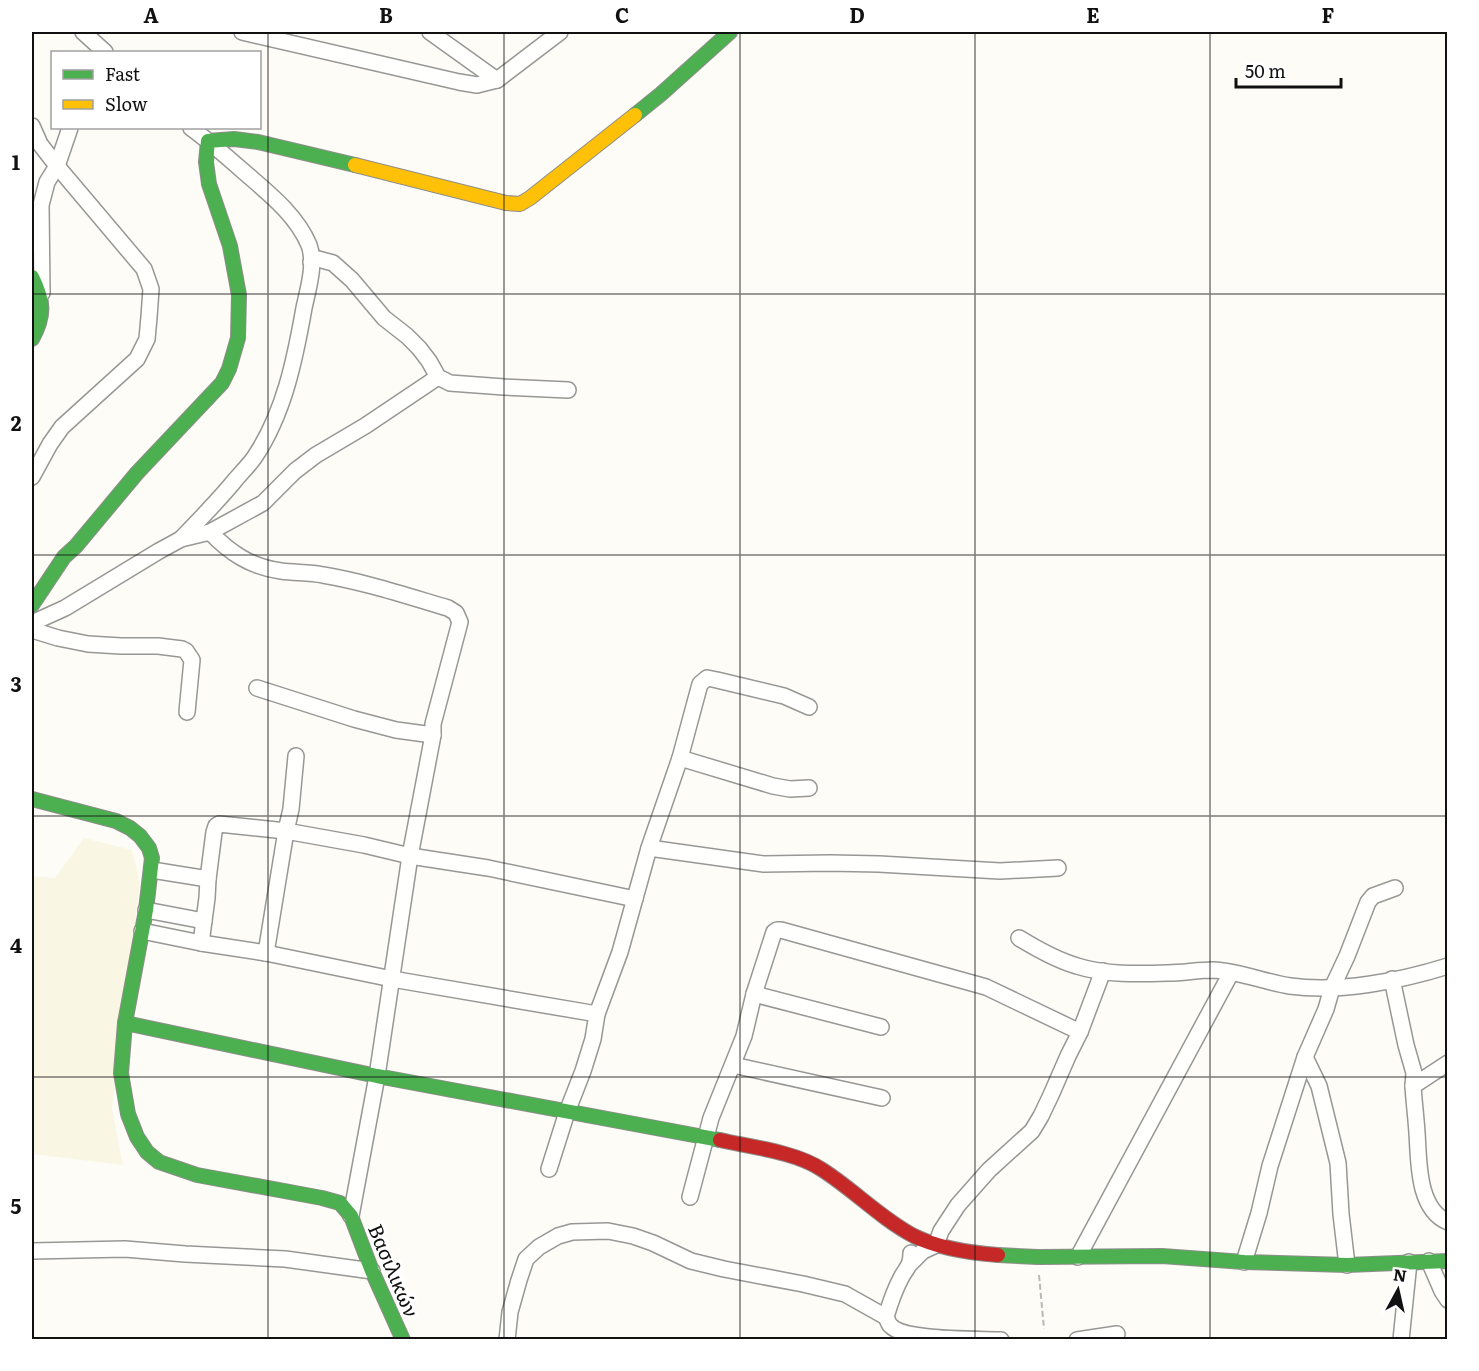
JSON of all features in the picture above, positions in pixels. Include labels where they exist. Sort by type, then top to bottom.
[{"type":"street","points":[[83,32],[99,50]]},
{"type":"street","points":[[242,32],[477,85],[497,80],[560,32]]},
{"type":"street","points":[[430,32],[497,80]]},
{"type":"street","points":[[208,141],[258,142],[506,203],[520,204],[661,94],[730,32]]},
{"type":"street","points":[[32,126],[40,144],[57,166],[144,269],[151,289],[147,339],[137,359],[62,427],[32,477]]},
{"type":"street","points":[[32,339],[40,324],[42,299],[41,205],[47,182],[57,166],[70,129]]},
{"type":"street","points":[[181,539],[218,501],[254,458],[275,419],[290,378],[311,262],[310,248],[293,219],[268,193],[191,129]]},
{"type":"street","points":[[32,605],[64,557],[76,546],[137,473],[222,383],[229,369],[238,338],[239,295],[230,246],[209,184],[206,162],[208,141]]},
{"type":"street","points":[[311,262],[318,259],[333,263],[352,280],[384,318],[419,348],[438,377],[450,383],[568,390]]},
{"type":"street","points":[[32,277],[42,299]]},
{"type":"street","points":[[32,622],[65,608],[181,539],[210,532],[263,503],[295,471],[316,455],[365,426],[438,377]]},
{"type":"street","points":[[210,532],[232,553],[250,563],[283,572],[322,575],[375,587],[448,608],[456,613],[460,622],[433,724],[433,735],[410,856],[377,1076],[351,1216]]},
{"type":"street","points":[[32,630],[88,644],[158,646],[186,651],[192,660],[187,712]]},
{"type":"street","points":[[549,1169],[593,1039],[597,1014],[620,952],[649,848],[680,758],[700,684],[707,678],[784,696],[810,707]]},
{"type":"street","points":[[258,688],[354,719],[396,730],[433,735]]},
{"type":"street","points":[[266,953],[291,809],[296,756]]},
{"type":"street","points":[[680,758],[773,786],[790,789],[809,788]]},
{"type":"street","points":[[32,799],[116,821],[140,836],[149,848],[152,870],[125,1023],[121,1073],[128,1114],[137,1137],[147,1152],[159,1162],[197,1175],[331,1200],[340,1203],[351,1216]]},
{"type":"street","points":[[201,943],[214,832],[219,824],[286,831],[364,845],[635,899]]},
{"type":"street","points":[[649,848],[764,864],[840,863],[1000,871],[1058,868]]},
{"type":"street","points":[[152,870],[208,879]]},
{"type":"street","points":[[1244,1262],[1260,1213],[1270,1166],[1305,1057],[1332,988],[1368,902],[1373,896],[1395,888]]},
{"type":"street","points":[[146,910],[204,921]]},
{"type":"street","points":[[690,1197],[711,1118],[744,1036],[754,994],[774,932],[777,930],[986,987],[1080,1032]]},
{"type":"street","points":[[142,931],[392,979],[597,1014]]},
{"type":"street","points":[[1019,938],[1076,966],[1103,971],[1169,974],[1214,970],[1290,986],[1332,988],[1374,983],[1448,966]]},
{"type":"street","points":[[886,1317],[902,1276],[911,1263],[922,1251],[936,1245],[947,1219],[964,1198],[989,1170],[1032,1131],[1052,1095],[1080,1032],[1103,971]]},
{"type":"street","points":[[1078,1257],[1231,973]]},
{"type":"street","points":[[1392,979],[1414,1073],[1419,1174],[1434,1214],[1448,1222]]},
{"type":"street","points":[[754,994],[881,1028]]},
{"type":"street","points":[[125,1023],[377,1076],[767,1149],[796,1157],[820,1168],[894,1224],[936,1245],[987,1254],[1038,1257],[1162,1256],[1244,1262],[1347,1265],[1448,1261]]},
{"type":"street","points":[[1305,1057],[1319,1086],[1338,1163],[1347,1265]]},
{"type":"street","points":[[1413,1086],[1448,1064]]},
{"type":"street","points":[[733,1065],[882,1098]]},
{"type":"street","name":"Βασιλικών","points":[[351,1216],[372,1271],[403,1340]]},
{"type":"street","points":[[507,1340],[510,1312],[526,1259],[539,1247],[558,1236],[572,1232],[608,1231],[653,1243],[691,1261],[845,1294],[886,1317],[891,1326],[907,1336],[1001,1340]]},
{"type":"street","points":[[911,1263],[914,1236]]},
{"type":"street","points":[[32,1251],[125,1249],[285,1259],[372,1271]]},
{"type":"street","points":[[1429,1261],[1448,1300]]},
{"type":"street","points":[[1401,1340],[1409,1262]]},
{"type":"street","points":[[1077,1340],[1117,1334]]},
{"type":"path","points":[[1038,1257],[1044,1329]]},
{"type":"shaded area","points":[[84,838],[132,850],[140,883],[112,1109],[123,1165],[32,1154],[32,876],[55,878]]},
{"type":"traffic: fast","points":[[635,115],[730,32]]},
{"type":"traffic: fast","points":[[32,605],[64,557],[76,546],[137,473],[222,383],[229,369],[238,338],[239,295],[230,246],[209,184],[206,162],[208,141],[234,139],[258,142],[355,165]]},
{"type":"traffic: fast","points":[[32,277],[41,301],[41,316],[32,339]]},
{"type":"traffic: fast","points":[[32,799],[116,821],[140,836],[149,848],[152,858],[146,910],[125,1023],[121,1073],[128,1114],[137,1137],[147,1152],[159,1162],[197,1175],[340,1203],[351,1216],[372,1271],[403,1340]]},
{"type":"traffic: fast","points":[[125,1023],[377,1076],[720,1140]]},
{"type":"traffic: fast","points":[[998,1255],[1162,1256],[1244,1262],[1347,1265],[1448,1261]]},
{"type":"traffic: slow","points":[[355,165],[506,203],[520,204],[635,115]]},
{"type":"traffic: jam","points":[[720,1140],[772,1151],[810,1163],[833,1177],[890,1221],[923,1240],[955,1249],[998,1255]]}]
